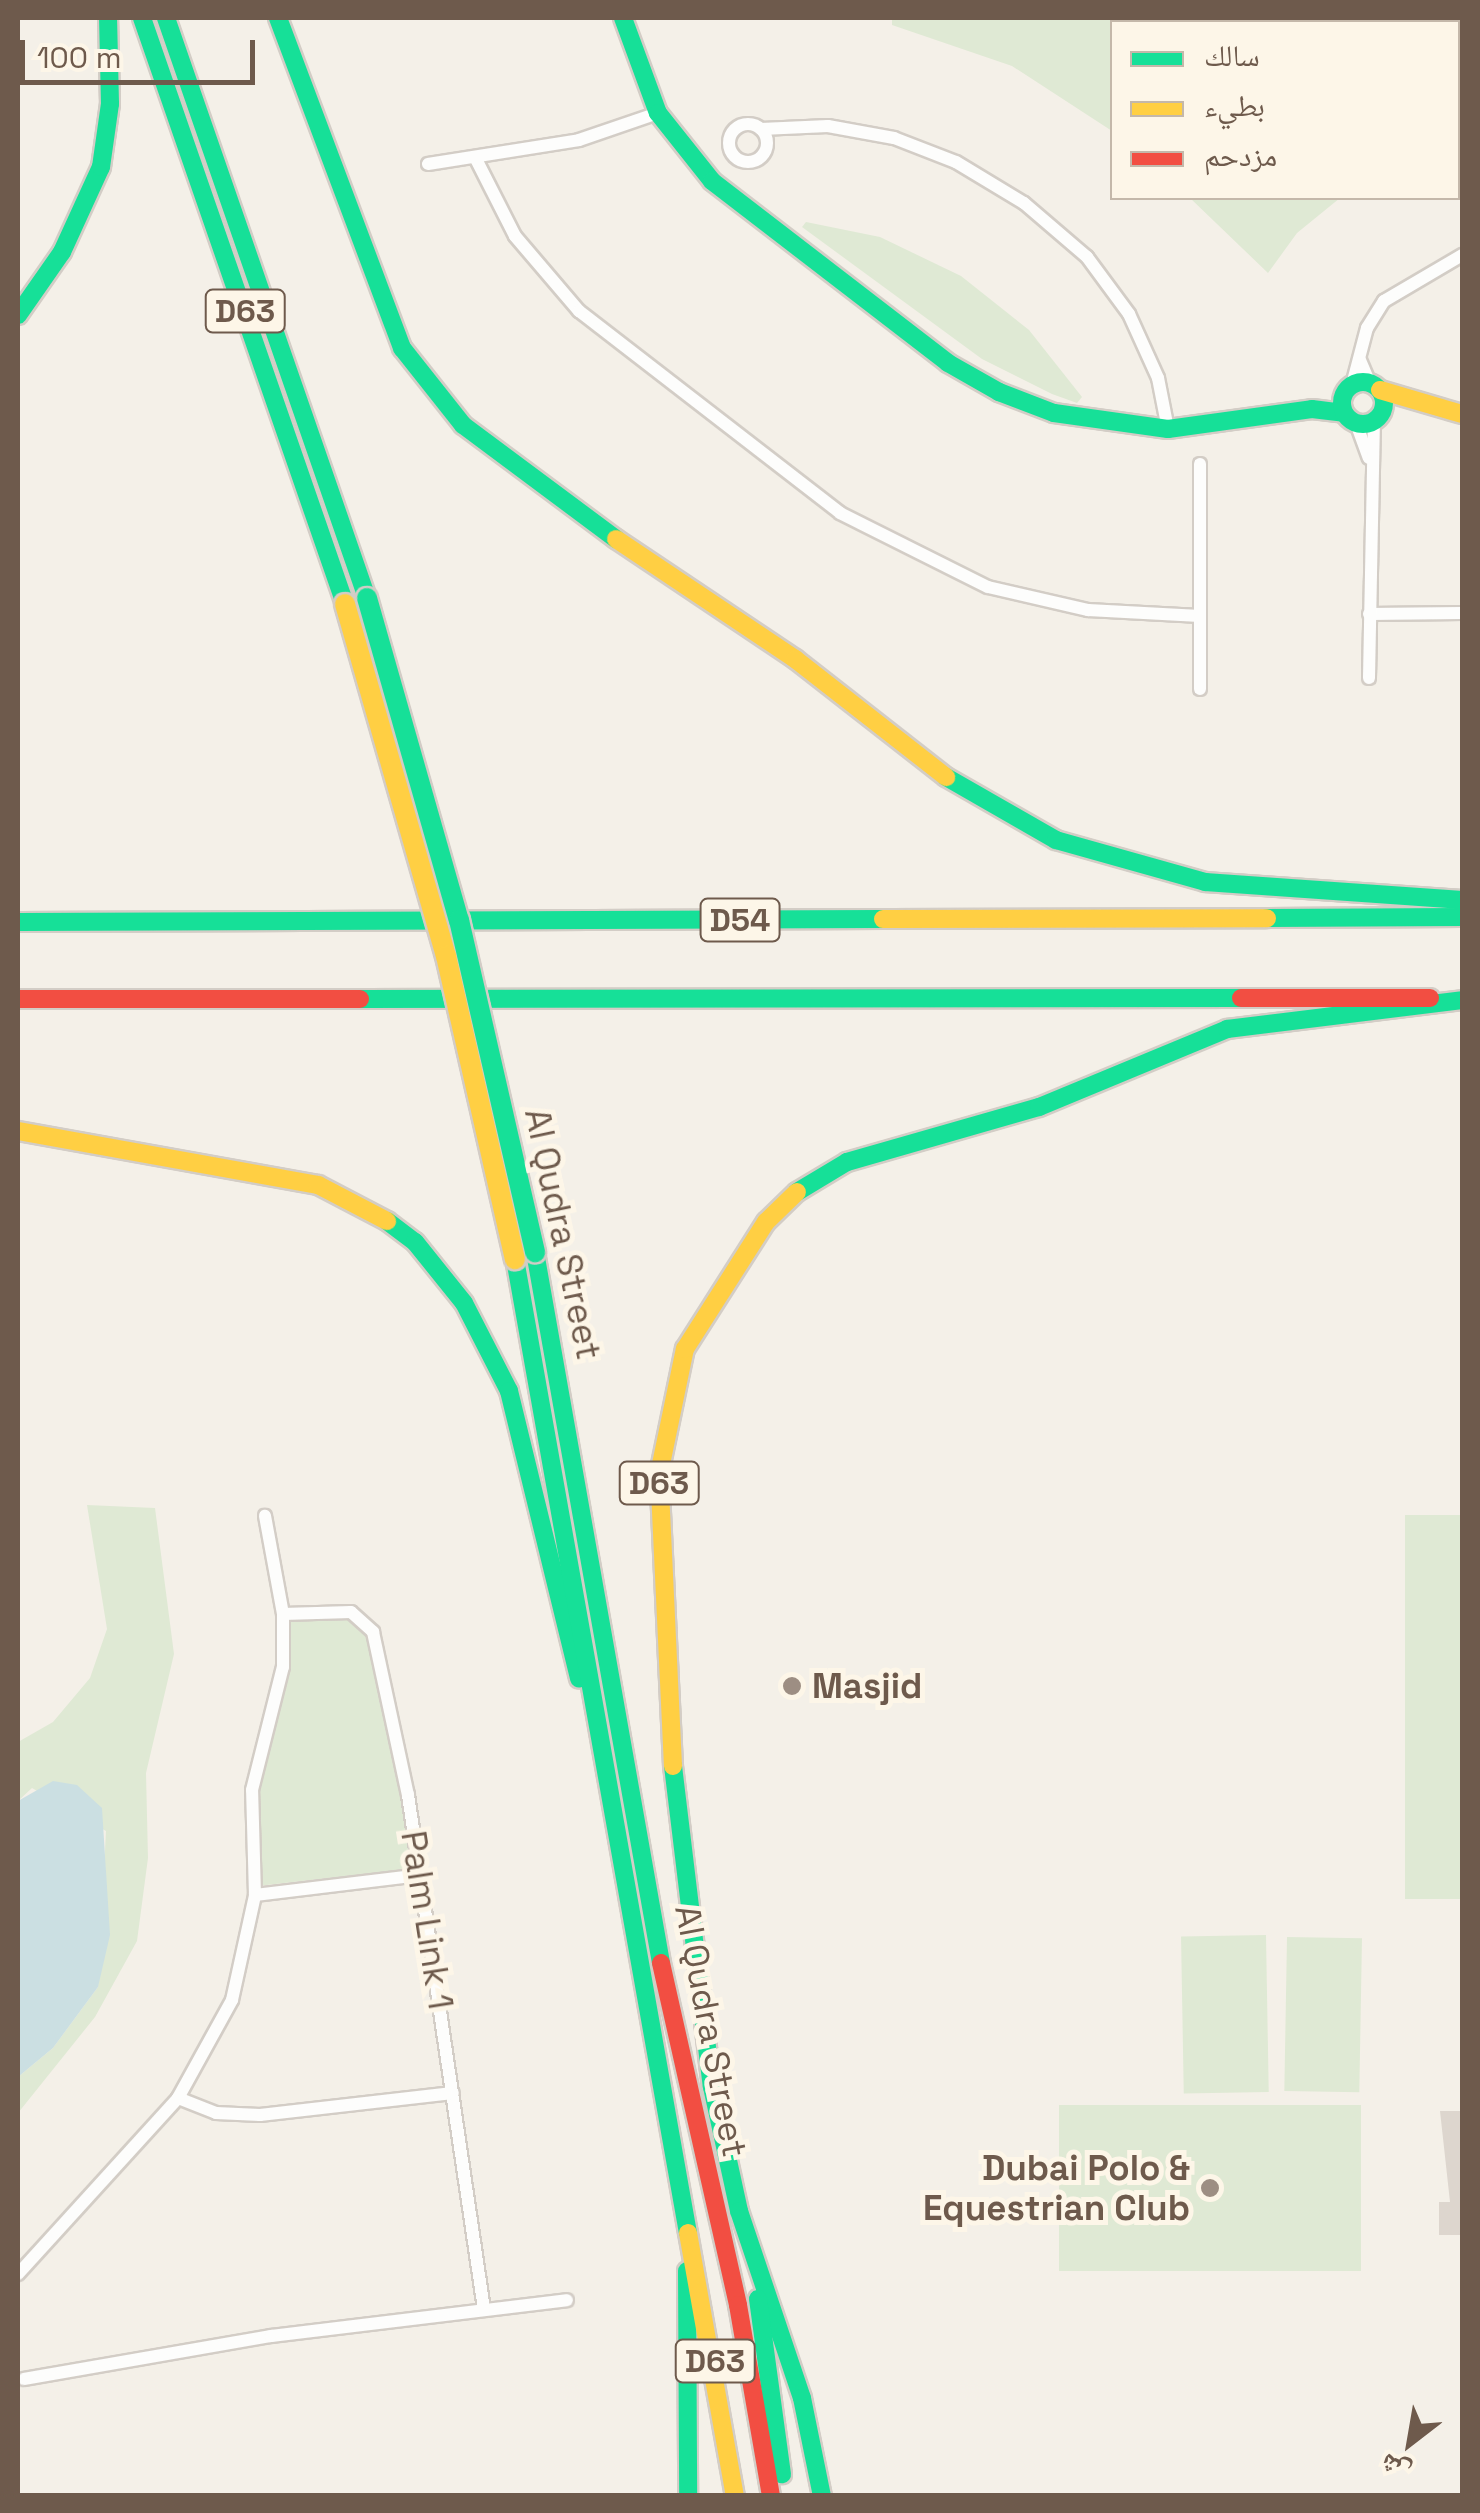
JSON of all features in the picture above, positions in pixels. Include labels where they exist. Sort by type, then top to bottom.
[{"type":"main road","points":[[18,315],[62,252],[101,166],[110,104],[108,18]]},
{"type":"main road","name":"Al Qudra Street","points":[[142,18],[345,604],[446,956],[526,1255],[600,1743],[735,2496]]},
{"type":"main road","name":"Al Qudra Street","points":[[166,18],[366,598],[459,920],[682,2080],[738,2305],[771,2496]]},
{"type":"main road","points":[[278,18],[402,348],[462,425],[547,494],[795,659],[948,781],[1056,840],[1205,882],[1462,900]]},
{"type":"main road","points":[[623,18],[658,112],[712,181],[948,363],[1054,412],[1168,429],[1362,404],[1462,414]]},
{"type":"main road","name":"D54","points":[[18,922],[1462,917]]},
{"type":"main road","name":"D54","points":[[18,999],[1462,999]]},
{"type":"main road","name":"Al Qudra Street","points":[[822,2496],[802,2398],[739,2211],[687,1927],[660,1600],[658,1474],[668,1402],[684,1349],[718,1289],[783,1204],[868,1153],[1039,1107],[1227,1029],[1462,999]]},
{"type":"main road","points":[[18,1130],[318,1185],[380,1214],[431,1258],[481,1332],[519,1420],[600,1743]]},
{"type":"main road","points":[[739,2211],[770,2368],[784,2496]]},
{"type":"main road","name":"Al Qudra Street","points":[[687,2229],[688,2496]]},
{"type":"street","points":[[428,164],[578,140],[658,112]]},
{"type":"street","points":[[761,129],[828,126],[894,138],[956,162],[1024,203],[1087,257],[1129,314],[1158,378],[1168,429]]},
{"type":"street","points":[[476,159],[515,236],[579,311],[840,513],[941,569],[1005,592],[1088,610],[1200,616]]},
{"type":"street","points":[[1369,678],[1369,458],[1360,360],[1384,301],[1462,255]]},
{"type":"street","points":[[1200,464],[1200,688]]},
{"type":"street","points":[[1369,614],[1462,613]]},
{"type":"street","points":[[18,2274],[178,2098],[232,2000],[255,1895],[250,1808],[279,1700],[283,1614],[265,1516]]},
{"type":"street","name":"Palm Link 1","points":[[283,1614],[346,1611],[370,1624],[420,1875],[484,2309]]},
{"type":"street","points":[[255,1895],[420,1875]]},
{"type":"street","points":[[178,2098],[216,2113],[260,2115],[453,2093]]},
{"type":"street","points":[[24,2379],[484,2309],[567,2300]]},
{"type":"green space","points":[[892,18],[1462,18],[1462,132],[1460,20],[1110,20],[1110,130],[1012,66],[892,25]]},
{"type":"green space","points":[[1192,200],[1338,200],[1297,233],[1268,273]]},
{"type":"green space","points":[[806,222],[880,237],[961,276],[1029,330],[1082,397],[1077,403],[1052,394],[982,359],[802,227]]},
{"type":"green space","points":[[87,1505],[155,1508],[174,1654],[146,1773],[148,1858],[137,1941],[95,2017],[18,2113],[18,2077],[53,2048],[98,1987],[106,1831],[32,1788],[18,1801],[18,1742],[53,1722],[90,1678],[107,1629]]},
{"type":"green space","points":[[1405,1515],[1462,1515],[1462,1899],[1405,1899]]},
{"type":"green space","points":[[356,1619],[368,1629],[377,1664],[416,1868],[258,1886],[253,1805],[285,1620]]},
{"type":"green space","points":[[1266,1935],[1269,2092],[1184,2093],[1181,1936]]},
{"type":"green space","points":[[1287,1937],[1362,1938],[1359,2092],[1284,2091]]},
{"type":"green space","name":"Dubai Polo & Equestrian Club","points":[[1059,2105],[1361,2105],[1361,2271],[1059,2271]]},
{"type":"shaded area","points":[[53,1781],[77,1785],[102,1808],[110,1935],[98,1987],[53,2048],[18,2077],[18,1801]]},
{"type":"building","points":[[1440,2111],[1462,2111],[1462,2235],[1439,2235],[1439,2202],[1450,2202]]},
{"type":"traffic: fast","points":[[18,315],[62,252],[101,167],[110,104],[108,18]]},
{"type":"traffic: fast","points":[[142,18],[345,604]]},
{"type":"traffic: fast","points":[[166,18],[367,598]]},
{"type":"traffic: fast","points":[[278,18],[402,348],[463,425],[616,539]]},
{"type":"traffic: fast","points":[[623,18],[658,113],[712,181],[948,363],[999,392],[1054,413],[1168,429],[1312,409],[1344,413]]},
{"type":"traffic: fast","points":[[1363,382],[1378,388],[1384,403],[1378,418],[1363,424],[1348,418],[1342,403],[1348,388],[1363,382]]},
{"type":"traffic: fast","points":[[367,598],[459,920],[535,1252]]},
{"type":"traffic: fast","points":[[946,777],[1056,840],[1205,882],[1462,900]]},
{"type":"traffic: fast","points":[[1267,918],[1462,917]]},
{"type":"traffic: fast","points":[[18,922],[883,919]]},
{"type":"traffic: fast","points":[[360,999],[1241,998]]},
{"type":"traffic: fast","points":[[797,1192],[847,1162],[1039,1107],[1227,1029],[1462,1000]]},
{"type":"traffic: fast","points":[[387,1221],[415,1242],[464,1303],[509,1391],[579,1679]]},
{"type":"traffic: fast","points":[[535,1252],[661,1963]]},
{"type":"traffic: fast","points":[[515,1259],[688,2233]]},
{"type":"traffic: fast","points":[[673,1766],[712,2087],[739,2211],[802,2398],[822,2496]]},
{"type":"traffic: fast","points":[[687,2271],[688,2496]]},
{"type":"traffic: fast","points":[[758,2299],[782,2474]]},
{"type":"traffic: slow","points":[[1380,390],[1462,414]]},
{"type":"traffic: slow","points":[[616,539],[795,659],[946,777]]},
{"type":"traffic: slow","points":[[345,604],[446,956],[515,1259]]},
{"type":"traffic: slow","points":[[883,919],[1267,918]]},
{"type":"traffic: slow","points":[[18,1131],[318,1185],[387,1221]]},
{"type":"traffic: slow","points":[[673,1766],[659,1474],[685,1349],[766,1222],[797,1192]]},
{"type":"traffic: slow","points":[[688,2233],[735,2496]]},
{"type":"traffic: jam","points":[[1241,998],[1430,998]]},
{"type":"traffic: jam","points":[[18,999],[360,999]]},
{"type":"traffic: jam","points":[[661,1963],[738,2305],[771,2496]]},
{"type":"place","name":"Masjid","points":[[792,1686]]},
{"type":"place","name":"Dubai Polo & Equestrian Club","points":[[1210,2188]]}]
